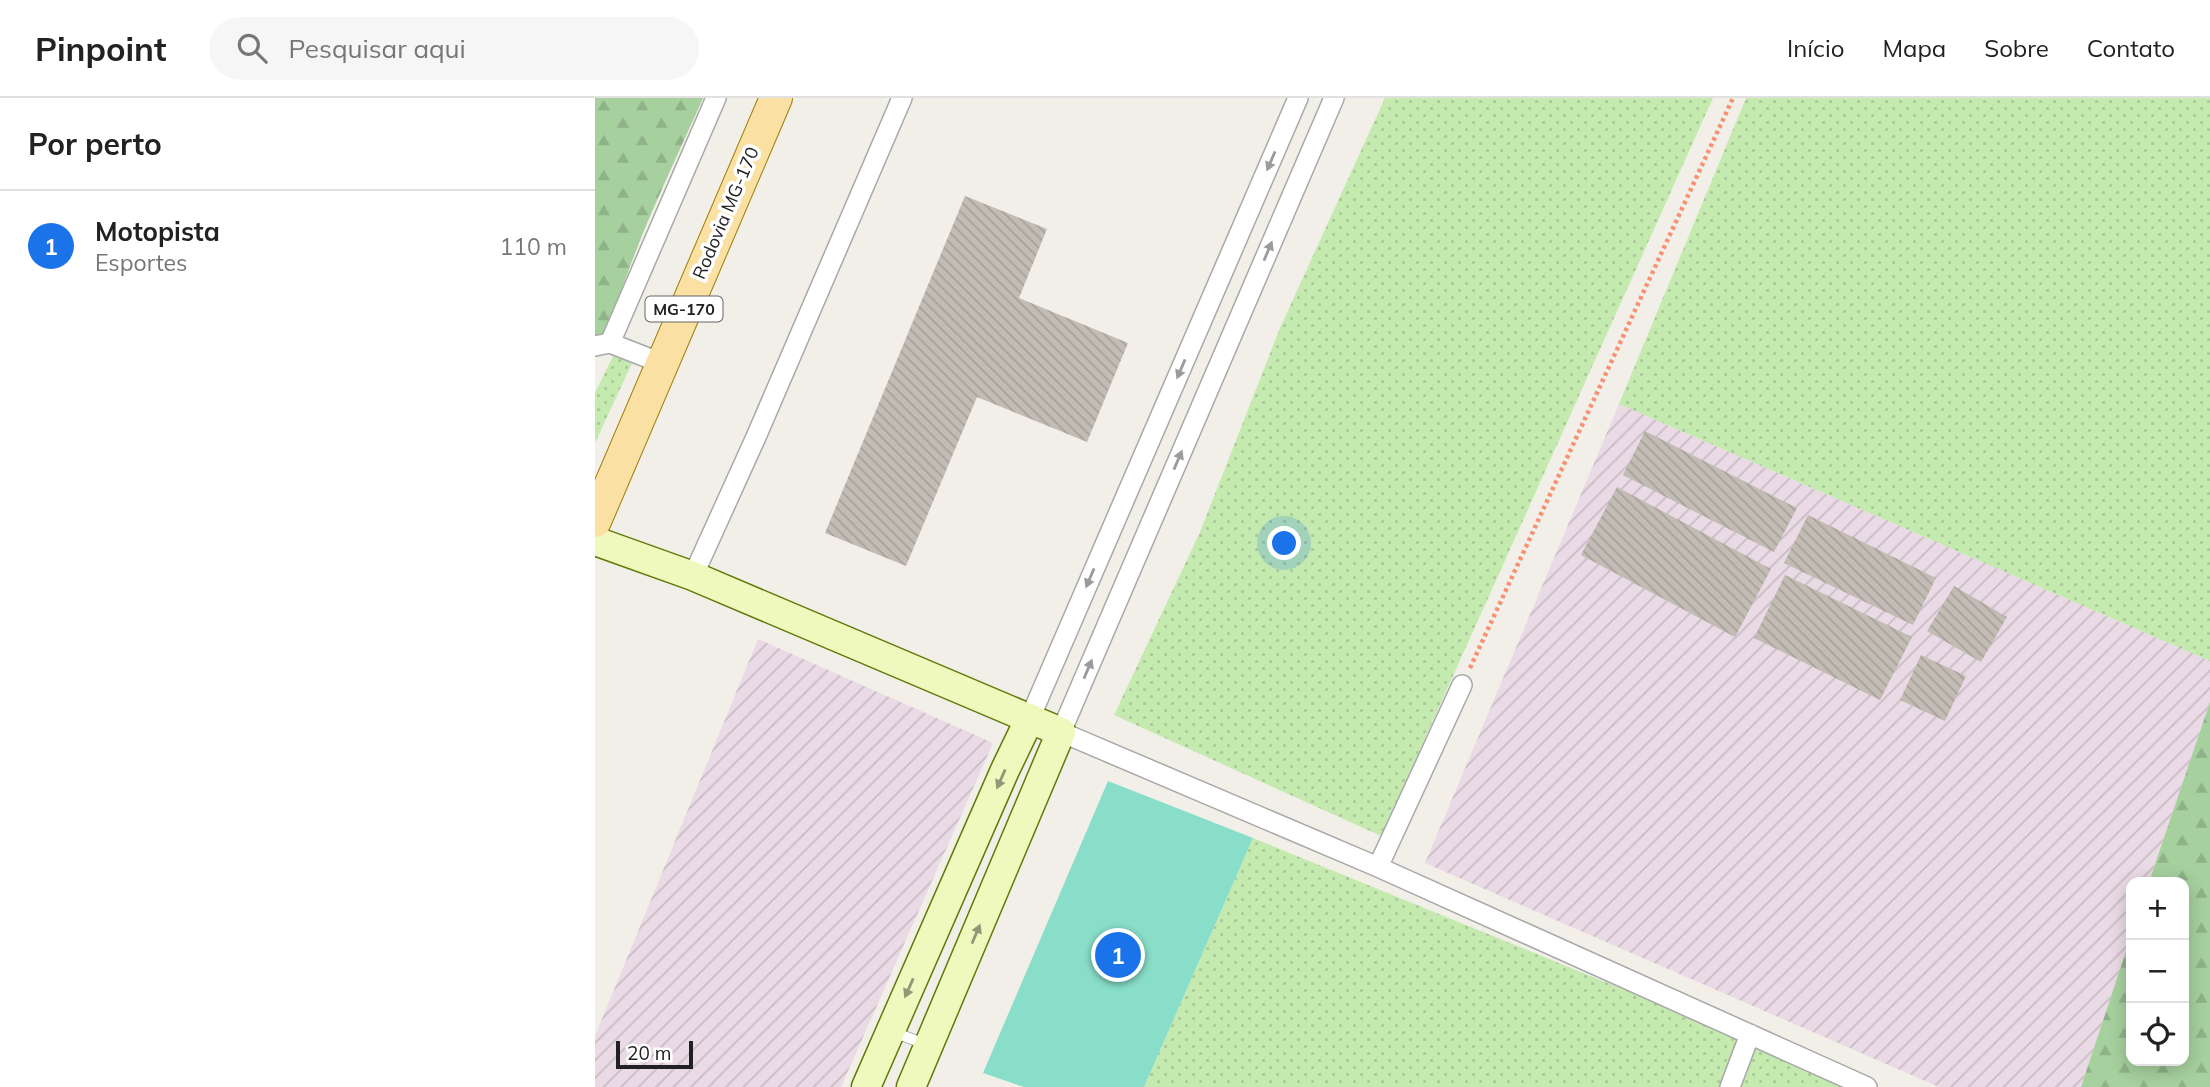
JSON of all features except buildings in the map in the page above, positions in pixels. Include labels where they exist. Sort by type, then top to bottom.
[{"type":"main road","name":"Rodovia MG-170","points":[[595,521],[776,98]]},
{"type":"street","points":[[661,363],[603,344],[716,98]]},
{"type":"street","points":[[692,576],[756,437],[902,98]]},
{"type":"street","points":[[866,1087],[1030,718],[1298,98]]},
{"type":"street","points":[[911,1087],[1334,98]]},
{"type":"street","points":[[595,541],[692,576],[1378,867],[1867,1087]]},
{"type":"street","points":[[1378,867],[1462,685]]},
{"type":"street","points":[[1730,1087],[1750,1034]]},
{"type":"lane","points":[[890,1031],[929,1045]]},
{"type":"path","points":[[1462,685],[1733,98]]},
{"type":"shaded area","points":[[1619,404],[2210,661],[2210,702],[2151,877],[2126,877],[2126,951],[2081,1087],[1939,1087],[1425,863]]},
{"type":"shaded area","points":[[758,639],[993,743],[841,1087],[595,1087],[595,1036]]},
{"type":"green space","points":[[595,98],[703,98],[638,246],[608,337],[595,339]]},
{"type":"green space","points":[[1385,98],[1713,98],[1381,836],[1114,715],[1200,532],[1280,328]]},
{"type":"green space","points":[[1746,98],[2210,98],[2210,661],[1619,404]]},
{"type":"green space","points":[[615,352],[634,359],[595,443],[595,393]]},
{"type":"green space","points":[[2210,702],[2210,1087],[2081,1087],[2126,951],[2126,1066],[2189,1066],[2189,877],[2151,877]]},
{"type":"green space","points":[[1108,781],[1253,838],[1144,1087],[1024,1087],[983,1073]]},
{"type":"green space","points":[[1253,838],[1862,1087],[1144,1087]]},
{"type":"place","name":"Motopista","points":[[1118,955]]}]
